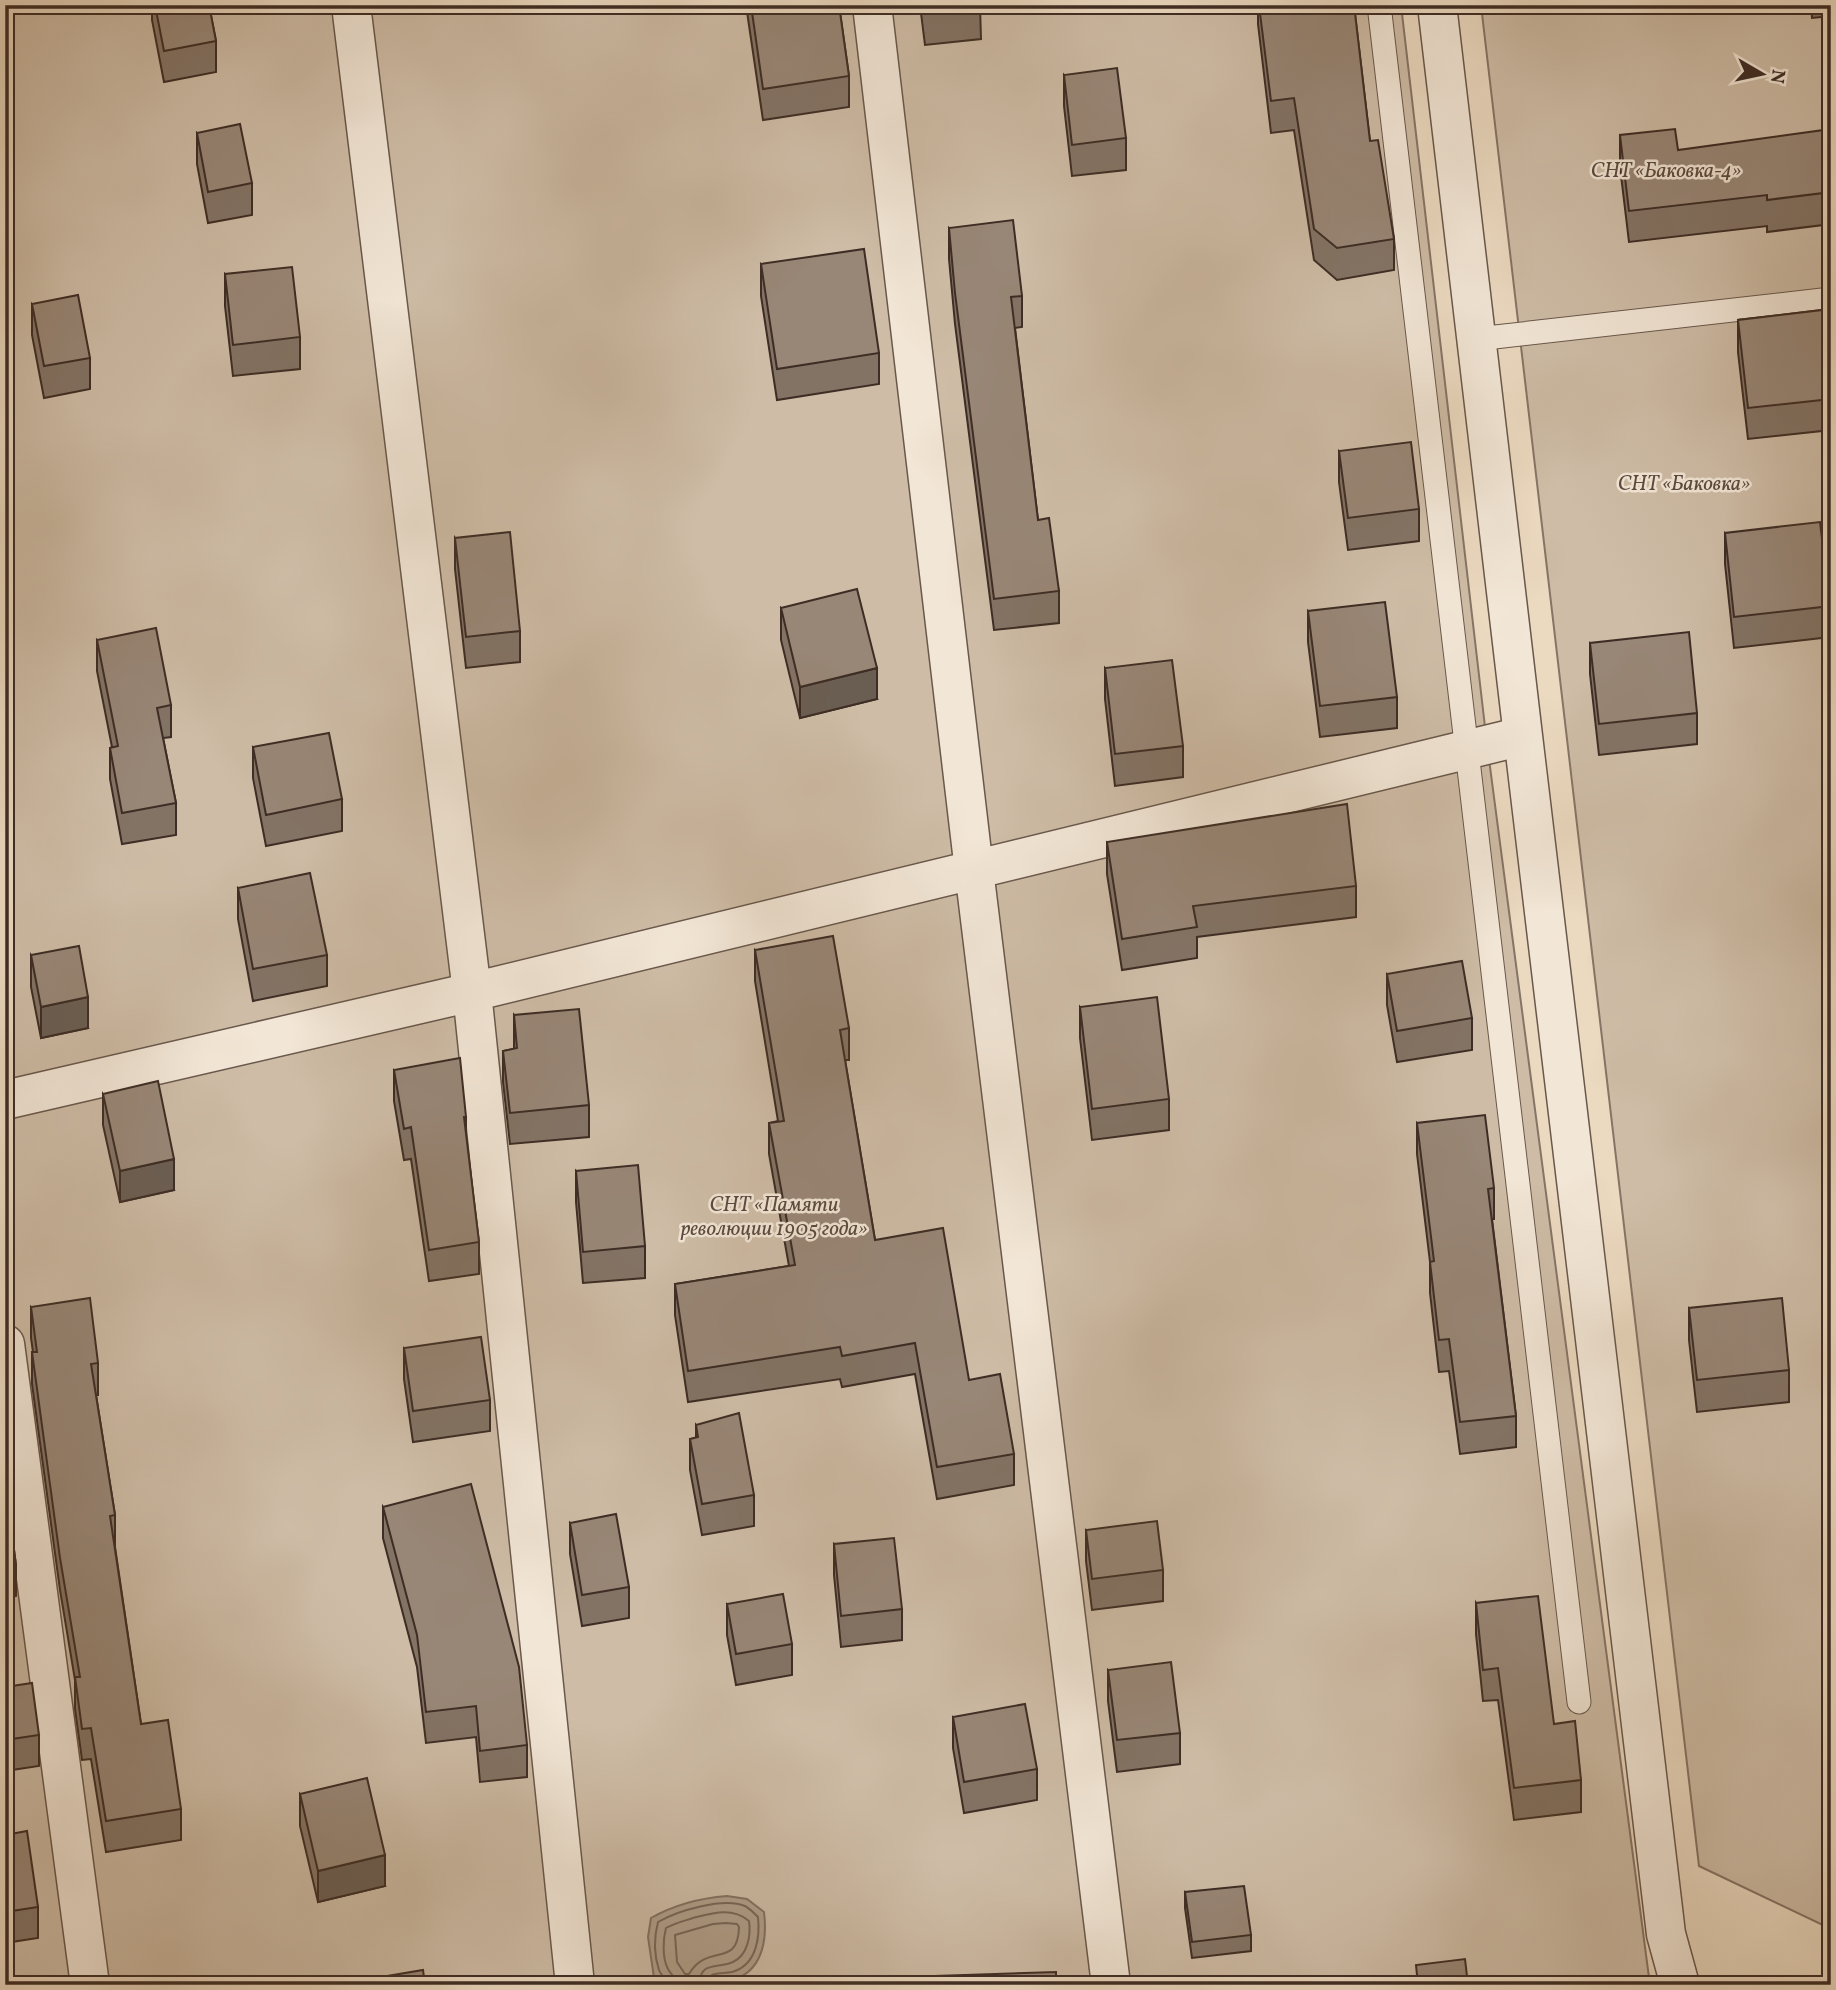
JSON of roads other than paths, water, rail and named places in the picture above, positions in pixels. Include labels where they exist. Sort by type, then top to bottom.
[{"type":"street","points":[[351,5],[472,992],[575,1985]]},
{"type":"street","points":[[872,5],[974,870],[1111,1985]]},
{"type":"street","points":[[1437,5],[1666,1934],[1680,1985]]},
{"type":"street","points":[[5,1101],[472,992],[1523,736]]},
{"type":"street","points":[[5,1344],[90,1985]]},
{"type":"lane","points":[[1379,5],[1579,1702]]},
{"type":"lane","points":[[1476,339],[1831,299]]},
{"type":"water","points":[[727,1896],[747,1899],[764,1912],[762,1950],[747,1973],[731,1980],[692,1985],[672,1985],[654,1978],[648,1937],[651,1918],[688,1903]]},
{"type":"park label","name":"СНТ «Баковка-4»","points":[[1666,170]]},
{"type":"park label","name":"СНТ «Баковка»","points":[[1684,483]]},
{"type":"park label","name":"СНТ «Памяти революции 1905 года»","points":[[774,1216]]}]
